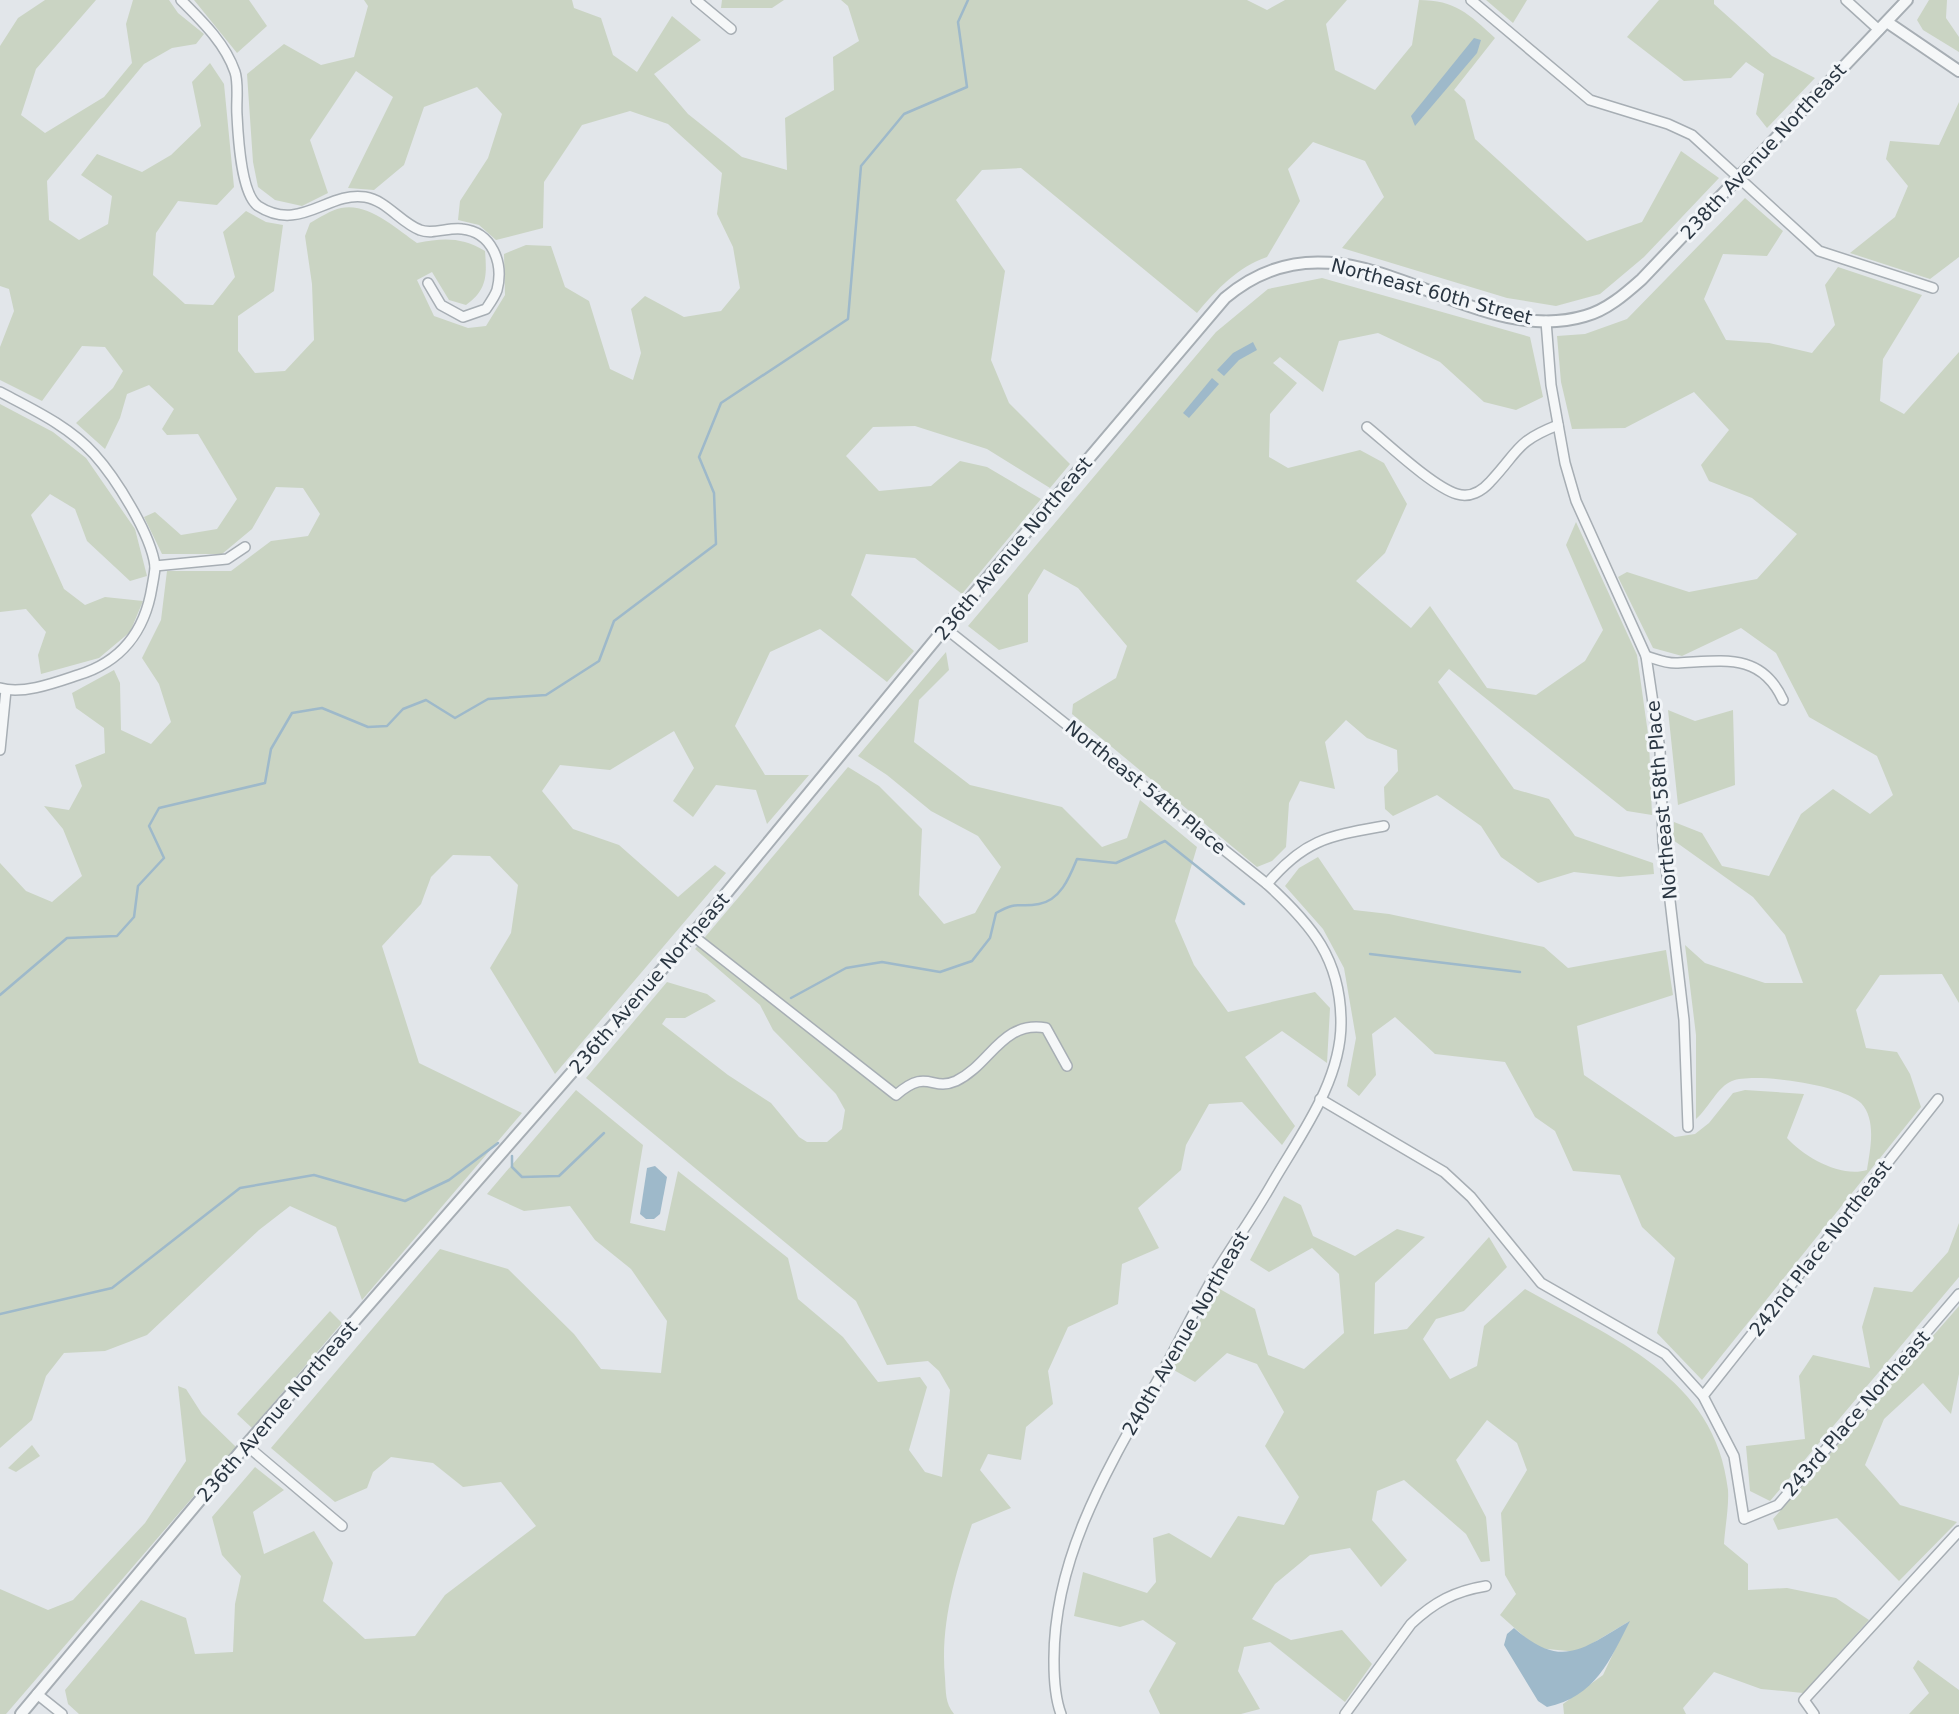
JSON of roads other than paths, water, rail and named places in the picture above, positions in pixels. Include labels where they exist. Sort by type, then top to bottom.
[{"type":"street","points":[[181,0],[212,31],[236,73],[237,116],[246,191],[257,205],[275,213],[305,215],[345,197],[367,197],[421,231],[460,228],[472,231],[493,248],[497,259],[497,290],[486,309],[463,317],[440,305],[428,283]]},
{"type":"street","points":[[696,0],[731,29]]},
{"type":"street","points":[[1472,0],[1590,100],[1692,135],[1819,251],[1933,288]]},
{"type":"street","points":[[1846,0],[1883,26],[1959,71]]},
{"type":"street","name":"238th Avenue Northeast","points":[[1617,300],[1642,279],[1907,0]]},
{"type":"street","name":"Northeast 60th Street","points":[[1285,265],[1307,261],[1349,266],[1503,314],[1546,321],[1583,317],[1617,300]]},
{"type":"street","name":"236th Avenue Northeast","points":[[21,1714],[246,1445],[692,935],[945,628],[1213,311],[1237,288],[1258,275],[1285,265]]},
{"type":"street","name":"Northeast 58th Place","points":[[1546,321],[1548,362],[1558,425],[1576,501],[1646,656],[1660,750],[1663,841],[1684,1020],[1688,1127]]},
{"type":"street","points":[[0,392],[50,419],[93,453],[118,486],[145,537],[155,566],[149,608],[134,639],[102,668],[40,686],[3,689],[0,750]]},
{"type":"street","points":[[1367,426],[1445,489],[1465,495],[1475,494],[1489,484],[1524,440],[1558,425]]},
{"type":"street","points":[[155,566],[227,559],[245,547]]},
{"type":"street","name":"Northeast 54th Place","points":[[945,628],[1267,884],[1314,932],[1331,962]]},
{"type":"street","points":[[1646,656],[1677,664],[1713,660],[1757,666],[1777,687],[1783,701]]},
{"type":"street","points":[[1267,884],[1303,848],[1343,833],[1384,826]]},
{"type":"street","points":[[692,935],[895,1095],[909,1084],[924,1079],[938,1083],[955,1081],[1016,1031],[1030,1025],[1046,1028],[1067,1066]]},
{"type":"street","name":"240th Avenue Northeast","points":[[1061,1714],[1054,1681],[1054,1641],[1061,1593],[1086,1514],[1215,1275],[1259,1207],[1320,1099],[1338,1051],[1341,1024],[1338,989],[1331,962]]},
{"type":"street","points":[[1320,1099],[1444,1172],[1471,1197],[1541,1283],[1665,1353],[1703,1396]]},
{"type":"street","name":"242nd Place Northeast","points":[[1703,1396],[1938,1099]]},
{"type":"street","name":"243rd Place Northeast","points":[[1703,1396],[1734,1456],[1744,1519],[1778,1505],[1959,1294]]},
{"type":"street","points":[[246,1445],[342,1526]]},
{"type":"street","points":[[1814,1714],[1804,1700],[1959,1531]]},
{"type":"street","points":[[1345,1714],[1423,1613],[1462,1590],[1486,1586]]},
{"type":"street","points":[[37,1694],[62,1714]]},
{"type":"water","points":[[1474,38],[1481,40],[1477,53],[1415,126],[1411,116]]},
{"type":"water","points":[[1253,342],[1257,350],[1239,360],[1224,376],[1217,370],[1233,353]]},
{"type":"water","points":[[1212,378],[1219,384],[1189,418],[1183,413]]},
{"type":"water","points":[[655,1166],[667,1177],[660,1214],[654,1219],[646,1219],[640,1214],[647,1168]]},
{"type":"water","points":[[1630,1621],[1608,1663],[1589,1686],[1564,1702],[1547,1707],[1538,1701],[1504,1645],[1507,1634],[1514,1628],[1546,1649],[1572,1651],[1585,1647]]},
{"type":"waterway","points":[[0,995],[67,938],[117,936],[134,917],[138,886],[164,858],[149,826],[159,808],[265,783],[271,749],[292,713],[322,708],[368,727],[387,726],[403,709],[426,700],[455,718],[488,699],[546,695],[599,661],[614,621],[716,544],[714,493],[699,457],[721,403],[848,319],[861,166],[904,114],[967,87],[958,22],[968,0]]},
{"type":"waterway","points":[[791,998],[846,968],[882,962],[940,972],[972,961],[990,938],[996,913],[1018,905],[1047,902],[1064,886],[1077,859],[1116,863],[1165,841],[1244,904]]},
{"type":"waterway","points":[[1370,954],[1520,972]]},
{"type":"waterway","points":[[512,1156],[512,1167],[522,1177],[559,1176],[604,1133]]},
{"type":"waterway","points":[[0,1314],[112,1288],[240,1188],[314,1175],[405,1201],[449,1180],[498,1143]]}]
